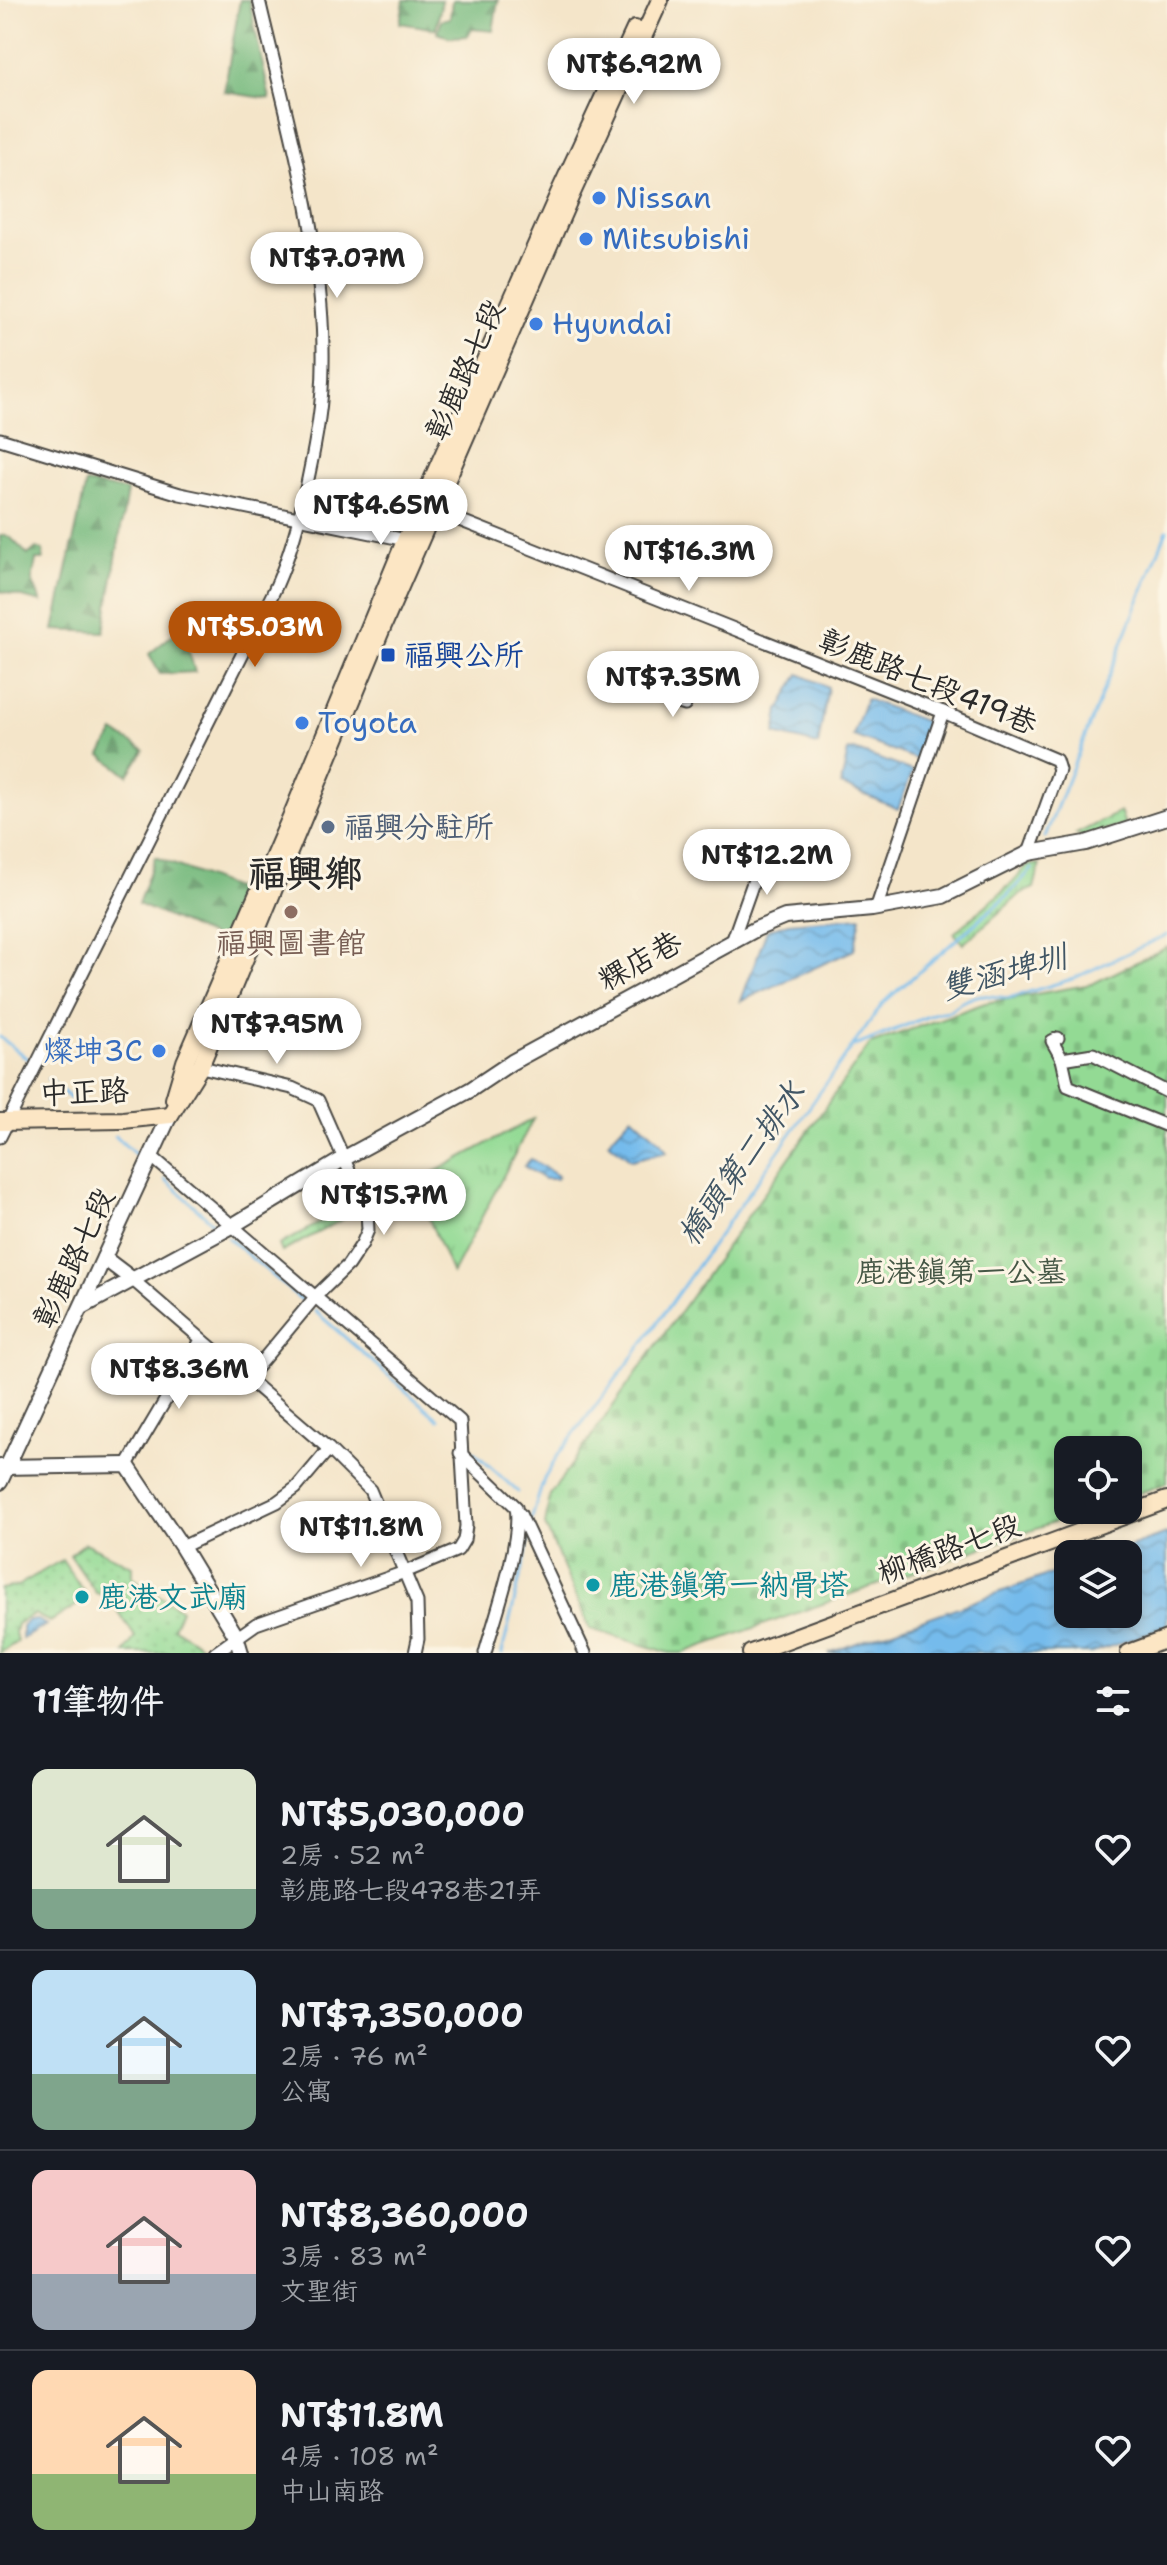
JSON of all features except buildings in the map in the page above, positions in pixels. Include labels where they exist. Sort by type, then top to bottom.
[{"type":"main road","name":"彰鹿路七段","points":[[170,1115],[349,707],[412,542],[553,205],[647,0]]},
{"type":"main road","name":"彰鹿路七段","points":[[427,507],[660,0]]},
{"type":"main road","name":"中正路","points":[[3,1127],[170,1115]]},
{"type":"main road","name":"柳橋路七段","points":[[751,1653],[1167,1500]]},
{"type":"main road","points":[[1129,1653],[1167,1639]]},
{"type":"street","points":[[3,1127],[272,595],[300,517],[320,411],[322,320],[305,198],[259,0]]},
{"type":"street","points":[[0,439],[180,494],[412,542]]},
{"type":"street","name":"彰鹿路七段419巷","points":[[427,507],[1056,760],[1059,770],[1029,853]]},
{"type":"street","points":[[623,685],[685,705],[691,688],[724,691]]},
{"type":"street","points":[[876,909],[943,712]]},
{"type":"street","name":"粿店巷","points":[[82,1307],[232,1226],[343,1159],[470,1090],[512,1062],[733,939],[785,917],[876,909],[943,896],[1029,853],[1086,843],[1167,817]]},
{"type":"street","points":[[733,939],[767,843]]},
{"type":"street","points":[[1052,1041],[1062,1059],[1068,1086],[1167,1126]]},
{"type":"street","points":[[1062,1059],[1093,1054],[1167,1092]]},
{"type":"street","points":[[192,1064],[304,1092],[318,1100],[367,1211],[368,1230],[348,1265],[316,1296],[247,1379]]},
{"type":"street","name":"彰鹿路七段","points":[[0,1482],[4,1467],[170,1115]]},
{"type":"street","points":[[151,1156],[460,1421],[466,1526],[464,1540],[458,1550],[405,1572],[256,1624],[215,1653]]},
{"type":"street","points":[[104,1258],[329,1449],[370,1490],[417,1602],[415,1653]]},
{"type":"street","points":[[127,1465],[201,1340]]},
{"type":"street","points":[[182,1547],[277,1502],[296,1488],[329,1449]]},
{"type":"street","points":[[460,1453],[516,1507],[585,1653]]},
{"type":"street","points":[[4,1467],[127,1465]]},
{"type":"street","points":[[127,1465],[236,1636],[241,1653]]},
{"type":"street","points":[[485,1653],[516,1538],[516,1507]]},
{"type":"green space","points":[[240,0],[249,0],[270,99],[224,92]]},
{"type":"green space","points":[[404,0],[442,0],[436,29],[400,23]]},
{"type":"green space","points":[[452,0],[498,0],[493,31],[472,29],[468,36],[449,37],[438,33],[441,20],[450,18]]},
{"type":"green space","points":[[86,483],[127,491],[104,632],[54,630]]},
{"type":"green space","points":[[0,535],[10,537],[28,555],[36,548],[43,550],[43,560],[36,560],[32,580],[41,602],[0,591]]},
{"type":"green space","points":[[182,627],[195,672],[160,674],[149,654]]},
{"type":"green space","points":[[114,732],[144,750],[128,775],[101,755]]},
{"type":"green space","points":[[1120,812],[1125,824],[1083,838],[1076,834]]},
{"type":"green space","points":[[155,857],[252,895],[232,945],[138,904]]},
{"type":"green space","points":[[1040,864],[1034,888],[1020,894],[963,944],[954,933],[1013,882],[1026,866]]},
{"type":"green space","name":"鹿港鎮第一公墓","points":[[1167,947],[1167,1483],[1142,1492],[1142,1436],[1054,1436],[1054,1523],[683,1653],[670,1653],[590,1629],[545,1525],[550,1495],[870,1044],[985,1003],[1092,984]]},
{"type":"green space","points":[[533,1119],[452,1274],[414,1183]]},
{"type":"green space","points":[[350,1206],[354,1213],[282,1252],[279,1245]]},
{"type":"green space","points":[[85,1543],[132,1566],[132,1577],[181,1610],[173,1627],[203,1647],[195,1653],[124,1653],[135,1637],[109,1596],[96,1593],[70,1555]]},
{"type":"green space","points":[[62,1560],[88,1598],[50,1622],[34,1614],[17,1624],[17,1642],[0,1653],[0,1589],[17,1586]]},
{"type":"water","points":[[799,674],[828,687],[818,745],[775,734],[779,710]]},
{"type":"water","points":[[866,699],[932,724],[919,760],[853,736]]},
{"type":"water","points":[[854,750],[913,771],[898,809],[841,785],[848,751]]},
{"type":"water","points":[[861,917],[854,950],[741,1001],[767,930],[788,923]]},
{"type":"water","points":[[632,1116],[661,1142],[667,1152],[631,1160],[608,1142]]},
{"type":"water","points":[[531,1159],[558,1176],[556,1179],[544,1179],[524,1166]]},
{"type":"water","points":[[1167,1534],[1167,1627],[1091,1653],[829,1653],[1054,1573],[1054,1628],[1142,1628],[1142,1543]]},
{"type":"water","points":[[29,1620],[38,1620],[46,1625],[22,1639],[22,1626]]},
{"type":"waterway","name":"橋頭第二排水","points":[[1045,837],[1167,530]]},
{"type":"waterway","name":"橋頭第二排水","points":[[530,1524],[544,1479],[560,1452],[633,1357],[883,1003],[1008,895],[1032,869]]},
{"type":"waterway","name":"雙涵埤圳","points":[[855,1046],[936,1013],[949,1011],[974,997],[1009,998],[1072,979],[1167,935]]},
{"type":"waterway","points":[[0,1037],[30,1061]]},
{"type":"waterway","points":[[48,1079],[77,1104]]},
{"type":"waterway","points":[[115,1136],[136,1155]]},
{"type":"waterway","points":[[165,1179],[215,1225]]},
{"type":"waterway","points":[[228,1238],[303,1301]]},
{"type":"waterway","points":[[315,1311],[439,1420]]},
{"type":"waterway","points":[[473,1451],[518,1492]]},
{"type":"waterway","points":[[502,1653],[529,1540]]},
{"type":"place","name":"Nissan","points":[[599,198]]},
{"type":"place","name":"Mitsubishi","points":[[586,239]]},
{"type":"place","name":"Hyundai","points":[[536,324]]},
{"type":"place","name":"福興公所","points":[[388,655]]},
{"type":"place","name":"Toyota","points":[[302,723]]},
{"type":"place","name":"福興分駐所","points":[[328,827]]},
{"type":"place","name":"福興圖書館","points":[[291,912]]},
{"type":"place","name":"燦坤3C","points":[[159,1051]]},
{"type":"place","name":"鹿港鎮第一納骨塔","points":[[593,1585]]},
{"type":"place","name":"鹿港文武廟","points":[[82,1597]]},
{"type":"district","name":"福興鄉","points":[[305,873]]}]
